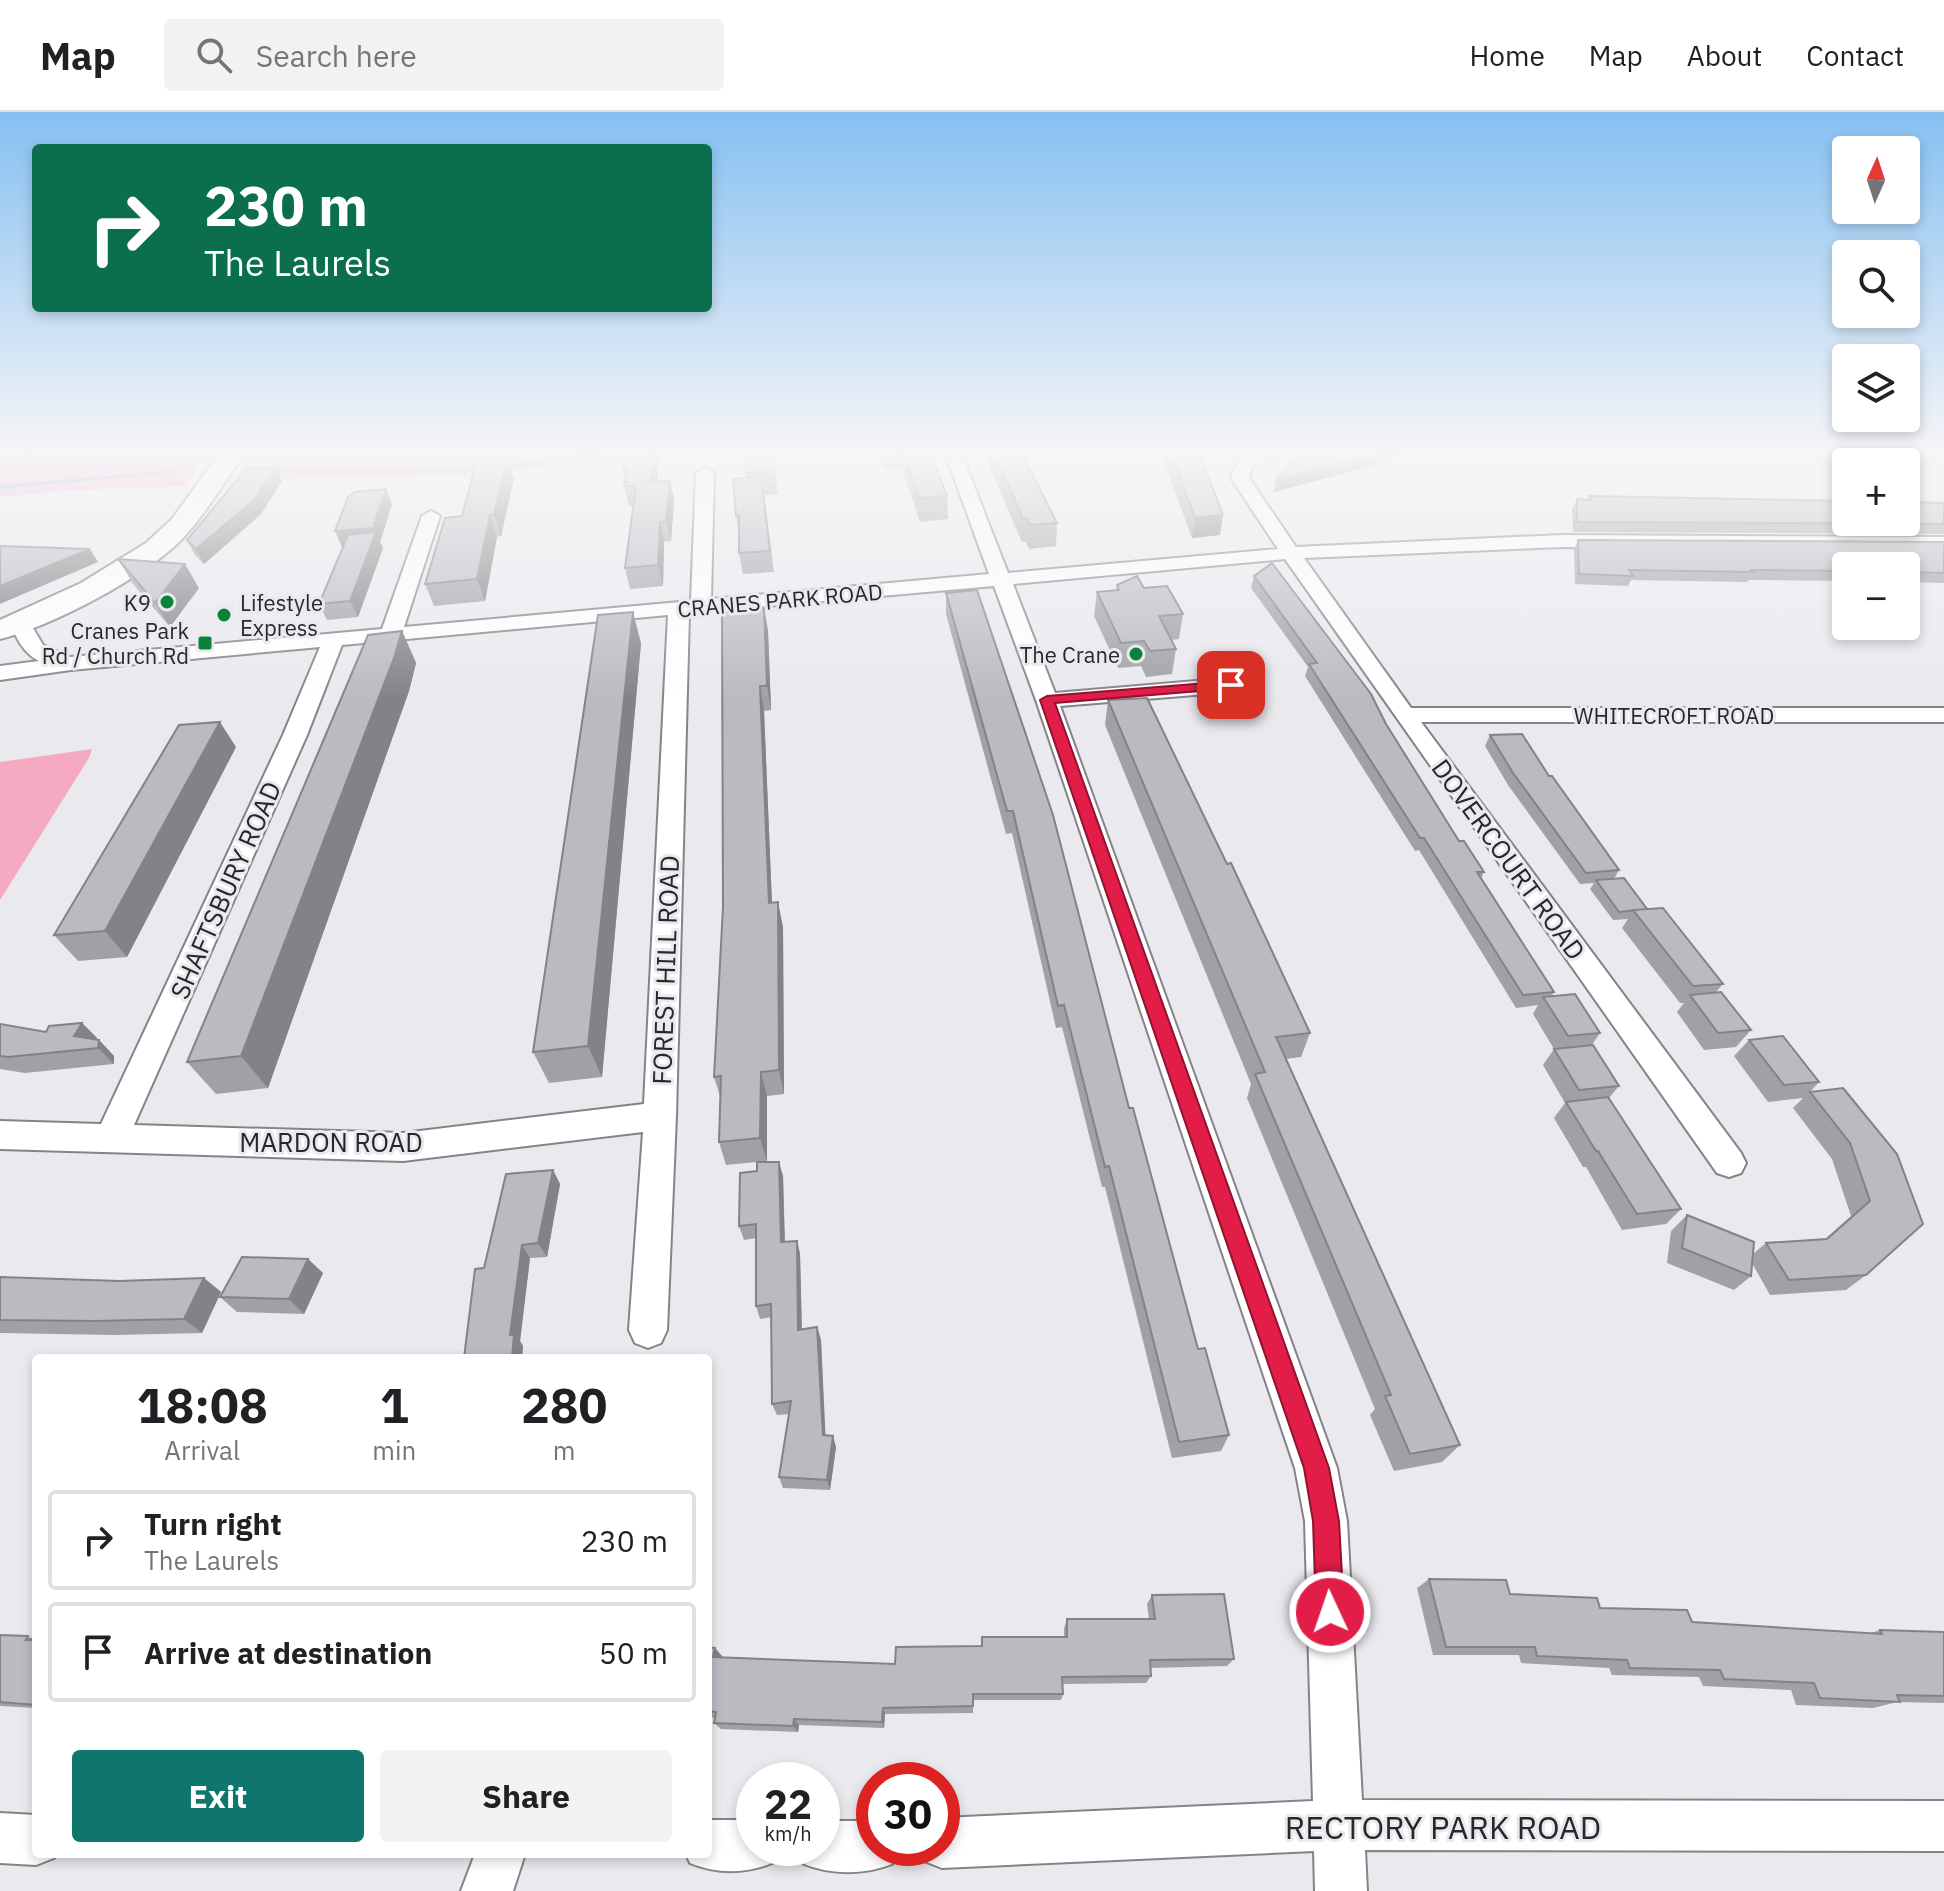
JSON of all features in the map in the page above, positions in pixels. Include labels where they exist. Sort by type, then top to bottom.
[{"type":"street","points":[[71,663],[43,657],[10,626],[98,583],[148,553],[172,533]]},
{"type":"street","points":[[391,634],[425,533]]},
{"type":"street","name":"FOREST HILL ROAD","points":[[648,1330],[690,609],[698,533]]},
{"type":"street","points":[[984,533],[1047,700],[1316,1468],[1326,1521],[1341,1891]]},
{"type":"street","name":"DOVERCOURT ROAD","points":[[1278,533],[1404,715],[1729,1163]]},
{"type":"street","name":"CRANES PARK ROAD","points":[[0,673],[71,663],[1292,553],[1562,541],[1944,543]]},
{"type":"street","name":"SHAFTSBURY ROAD","points":[[111,1139],[295,735],[334,639]]},
{"type":"street","points":[[1047,700],[1231,685]]},
{"type":"street","name":"WHITECROFT ROAD","points":[[1404,715],[1944,715]]},
{"type":"street","name":"MARDON ROAD","points":[[0,1135],[403,1147],[660,1116]]},
{"type":"street","name":"RECTORY PARK ROAD","points":[[960,1842],[1339,1825],[1944,1826]]},
{"type":"street","points":[[0,1838],[32,1840]]},
{"type":"street","points":[[712,1845],[736,1845]]},
{"type":"street","points":[[487,1891],[499,1858]]},
{"type":"shaded area","points":[[92,749],[89,758],[0,900],[0,762]]},
{"type":"building","points":[[193,533],[215,533],[196,549],[187,540]]},
{"type":"building","points":[[376,533],[350,601],[319,604],[348,535]]},
{"type":"building","points":[[440,533],[486,533],[477,579],[425,584]]},
{"type":"building","points":[[630,533],[659,533],[658,565],[625,568]]},
{"type":"building","points":[[739,533],[768,533],[770,551],[739,553]]},
{"type":"building","points":[[1578,540],[1944,542],[1944,573],[1920,572],[1920,552],[1832,552],[1832,571],[1629,570],[1633,576],[1579,574]]},
{"type":"building","points":[[0,546],[90,549],[0,586]]},
{"type":"building","points":[[118,559],[185,564],[155,603]]},
{"type":"building","points":[[1272,563],[1371,694],[1386,724],[1459,841],[1464,841],[1484,872],[1477,872],[1554,992],[1523,995],[1309,664],[1317,663],[1254,576]]},
{"type":"building","points":[[1137,576],[1144,588],[1167,586],[1183,614],[1159,616],[1176,649],[1150,651],[1144,641],[1121,643],[1097,592],[1119,590],[1117,585]]},
{"type":"building","points":[[977,590],[1053,815],[1129,1108],[1133,1108],[1198,1349],[1205,1348],[1229,1435],[1179,1442],[1109,1166],[1105,1167],[1064,1005],[1058,1006],[1013,811],[1007,811],[946,593]]},
{"type":"building","points":[[764,608],[767,686],[760,686],[769,903],[778,902],[779,1070],[761,1072],[760,1138],[719,1142],[721,1076],[714,1077],[723,907],[722,612]]},
{"type":"building","points":[[633,612],[588,1046],[533,1052],[598,615]]},
{"type":"building","points":[[402,631],[241,1056],[187,1062],[368,635]]},
{"type":"building","points":[[1147,698],[1227,864],[1231,863],[1310,1033],[1276,1037],[1460,1445],[1410,1454],[1385,1396],[1391,1395],[1255,1074],[1265,1072],[1108,700]]},
{"type":"building","points":[[220,722],[105,931],[54,935],[179,725]]},
{"type":"building","points":[[1522,734],[1549,776],[1552,776],[1619,870],[1586,873],[1513,773],[1490,735]]},
{"type":"building","points":[[1624,878],[1647,909],[1619,912],[1596,880]]},
{"type":"building","points":[[1663,908],[1723,984],[1693,986],[1633,910]]},
{"type":"building","points":[[1721,992],[1751,1030],[1718,1033],[1690,995]]},
{"type":"building","points":[[1575,994],[1600,1033],[1568,1036],[1543,997]]},
{"type":"building","points":[[82,1023],[74,1036],[99,1040],[98,1048],[0,1056],[0,1024],[46,1032],[49,1026]]},
{"type":"building","points":[[1783,1036],[1819,1082],[1784,1085],[1749,1040]]},
{"type":"building","points":[[1593,1045],[1619,1086],[1579,1090],[1554,1049]]},
{"type":"building","points":[[1843,1088],[1897,1154],[1923,1224],[1866,1275],[1789,1280],[1766,1243],[1827,1239],[1870,1201],[1850,1143],[1810,1092]]},
{"type":"building","points":[[1608,1097],[1681,1209],[1637,1214],[1566,1102]]},
{"type":"building","points":[[757,1162],[779,1162],[781,1242],[797,1241],[798,1330],[817,1327],[823,1435],[833,1436],[827,1480],[779,1477],[791,1401],[772,1404],[771,1304],[756,1306],[756,1224],[739,1226],[740,1173],[757,1171]]},
{"type":"building","points":[[553,1170],[538,1243],[522,1245],[510,1335],[514,1334],[512,1354],[464,1354],[475,1269],[484,1268],[506,1174]]},
{"type":"building","points":[[1687,1215],[1754,1242],[1751,1276],[1682,1248]]},
{"type":"building","points":[[242,1257],[308,1259],[289,1299],[220,1297]]},
{"type":"building","points":[[0,1277],[119,1281],[204,1278],[184,1319],[95,1321],[0,1320]]},
{"type":"building","points":[[1429,1579],[1506,1580],[1510,1594],[1597,1598],[1600,1608],[1687,1610],[1692,1622],[1882,1634],[1880,1630],[1944,1632],[1944,1696],[1897,1695],[1900,1702],[1820,1698],[1814,1683],[1724,1679],[1720,1670],[1630,1668],[1627,1660],[1537,1656],[1535,1647],[1446,1647]]},
{"type":"building","points":[[1224,1594],[1234,1659],[1150,1660],[1151,1676],[1062,1677],[1063,1694],[973,1694],[973,1706],[883,1708],[882,1722],[794,1719],[793,1726],[714,1723],[712,1648],[715,1648],[713,1657],[895,1664],[896,1647],[982,1646],[982,1637],[1067,1637],[1067,1619],[1155,1619],[1152,1595]]},
{"type":"building","points":[[0,1635],[28,1636],[26,1640],[32,1640],[32,1705],[0,1702]]},
{"type":"place","name":"K9","points":[[167,602]]},
{"type":"place","name":"Lifestyle Express","points":[[224,615]]},
{"type":"place","name":"Cranes Park Rd / Church Rd","points":[[205,643]]},
{"type":"place","name":"The Crane","points":[[1136,654]]},
{"type":"route","points":[[1231,685],[1047,700],[1316,1468],[1326,1521],[1330,1612]]}]
